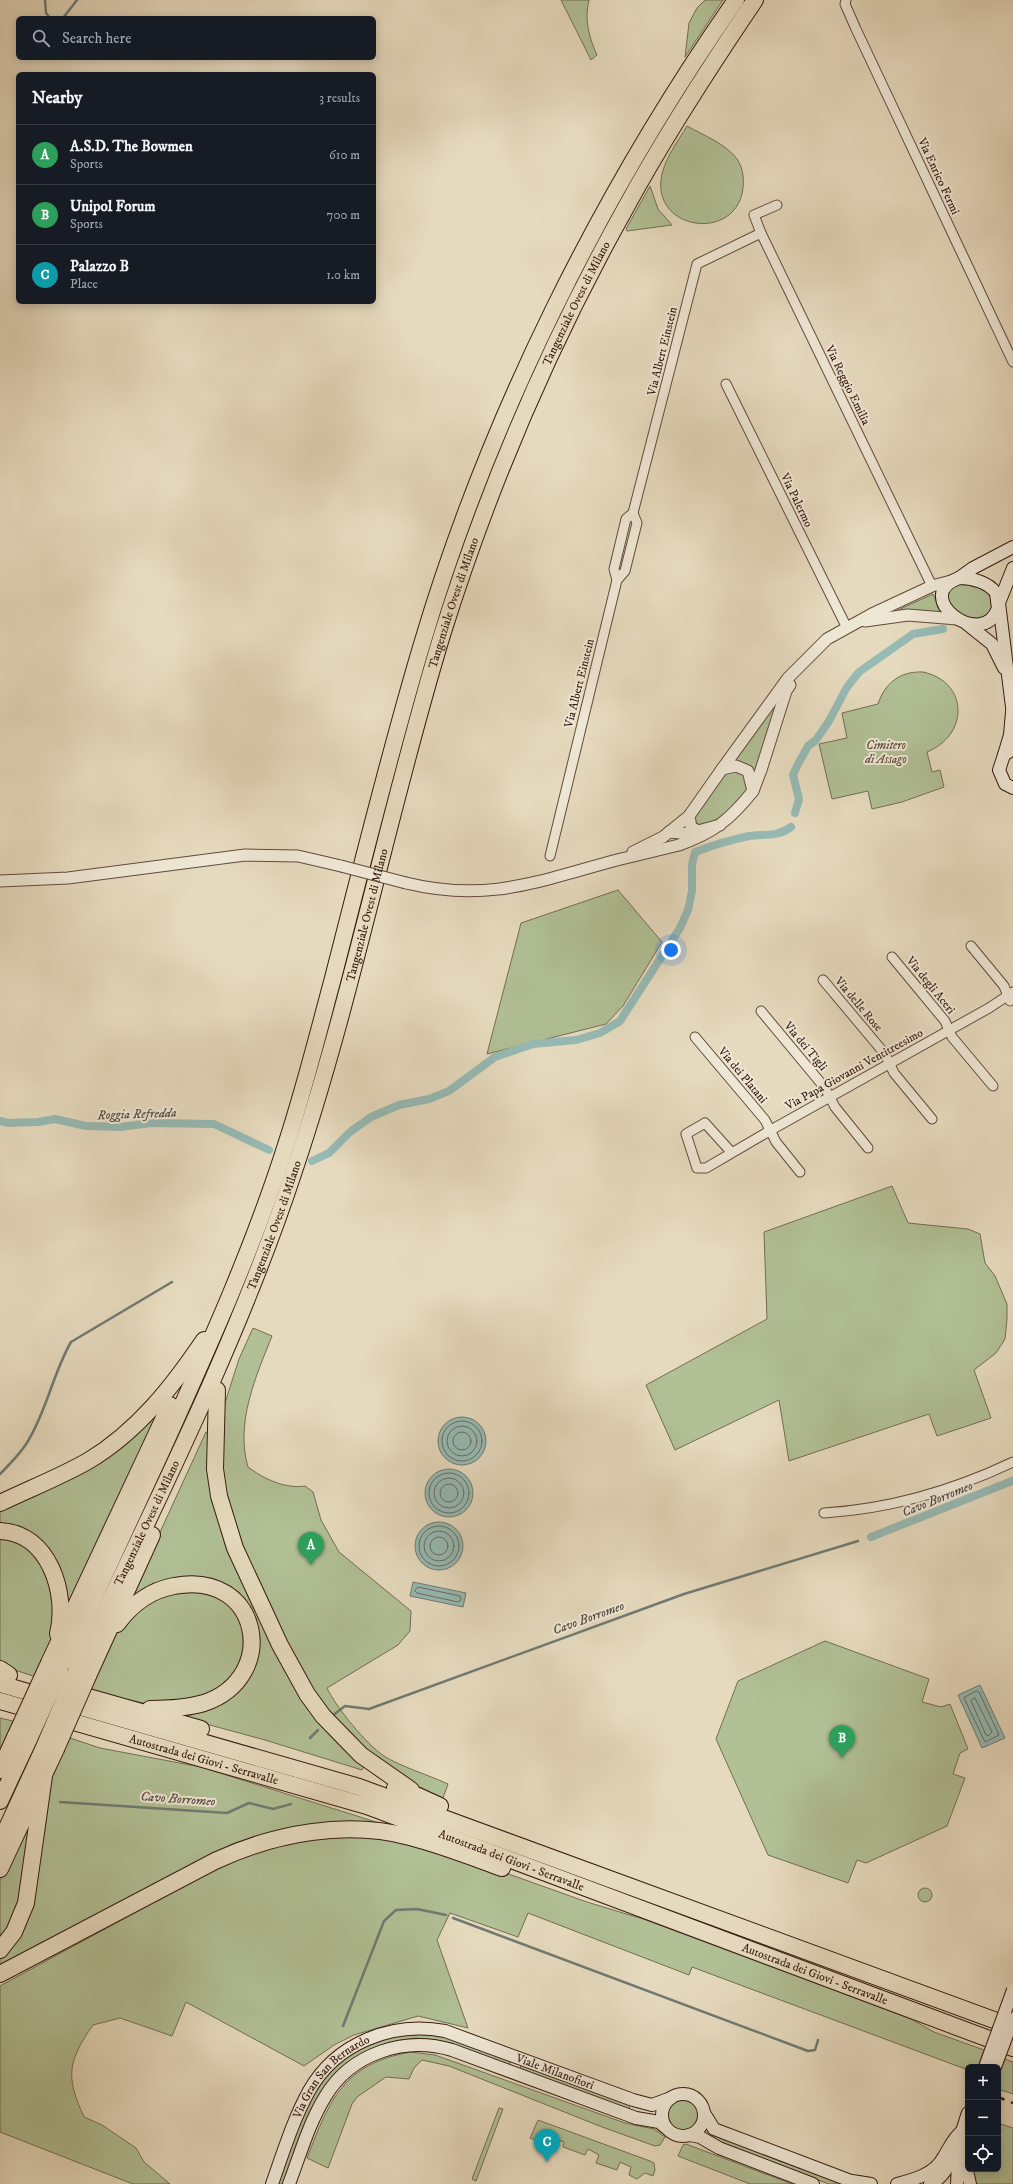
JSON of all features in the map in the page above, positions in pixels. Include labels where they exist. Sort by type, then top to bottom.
[{"type":"highway","name":"Tangenziale Ovest di Milano","points":[[0,1801],[22,1737],[54,1663],[228,1303],[256,1234],[288,1141],[422,643],[468,511],[533,355],[586,245],[643,143],[684,77],[736,0]]},
{"type":"highway","name":"Tangenziale Ovest di Milano","points":[[0,1843],[51,1747],[237,1320],[281,1211],[304,1140],[442,635],[497,482],[550,357],[622,212],[684,108],[755,0]]},
{"type":"highway","points":[[0,1503],[71,1471],[106,1450],[135,1425],[159,1400],[194,1354],[228,1303]]},
{"type":"highway","points":[[104,1641],[217,1390],[237,1320]]},
{"type":"highway","points":[[54,1663],[194,1354]]},
{"type":"highway","points":[[217,1390],[215,1469],[219,1496],[235,1548],[280,1645],[307,1694],[323,1716],[341,1736],[383,1772],[418,1796]]},
{"type":"highway","points":[[0,1530],[19,1535],[34,1544],[44,1556],[54,1573],[58,1587],[61,1612],[54,1663]]},
{"type":"highway","points":[[82,1674],[123,1616],[136,1603],[163,1589],[184,1584],[200,1583],[218,1588],[233,1598],[245,1614],[251,1632],[251,1651],[244,1671],[231,1687],[205,1702],[186,1707],[137,1710]]},
{"type":"highway","points":[[2,1675],[137,1710],[418,1796],[528,1848]]},
{"type":"highway","name":"Autostrada dei Giovi - Serravalle","points":[[2,1675],[342,1781],[1013,2027]]},
{"type":"highway","name":"Autostrada dei Giovi - Serravalle","points":[[0,1701],[340,1797],[1013,2048]]},
{"type":"highway","points":[[0,1712],[109,1740],[164,1748]]},
{"type":"highway","points":[[0,1770],[22,1737]]},
{"type":"highway","points":[[0,1950],[14,1932],[26,1903],[44,1776],[51,1747]]},
{"type":"highway","points":[[0,1869],[44,1776]]},
{"type":"highway","points":[[0,1974],[233,1853],[270,1840],[315,1832],[361,1830],[409,1836],[508,1871],[615,1900]]},
{"type":"main road","points":[[1013,547],[973,568],[955,580],[943,592],[944,607],[950,615],[961,620],[976,624],[990,620],[997,611],[1013,568]]},
{"type":"main road","points":[[955,580],[974,580],[990,587],[996,593],[999,603],[1013,714],[1009,752],[999,764],[1000,774],[1006,784],[1013,788]]},
{"type":"main road","points":[[961,620],[992,644],[1007,675]]},
{"type":"main road","points":[[986,2064],[1013,1990]]},
{"type":"main road","points":[[996,2064],[1013,2019]]},
{"type":"main road","name":"Via Gran San Bernardo","points":[[272,2184],[307,2095],[333,2061],[354,2046],[384,2033],[414,2028],[439,2030]]},
{"type":"main road","name":"Viale Milanofiori","points":[[439,2030],[463,2037],[634,2100],[652,2105],[671,2098]]},
{"type":"main road","name":"Via Gran San Bernardo","points":[[289,2184],[321,2103],[333,2085],[344,2073],[367,2058],[393,2048],[420,2045],[441,2047]]},
{"type":"main road","name":"Viale Milanofiori","points":[[441,2047],[636,2118],[659,2122],[665,2127]]},
{"type":"main road","points":[[813,2184],[719,2148],[700,2137],[676,2135],[665,2127],[662,2111],[666,2102],[671,2098],[683,2094],[693,2096],[701,2103],[704,2113],[714,2129],[855,2182],[871,2184]]},
{"type":"main road","points":[[690,2135],[701,2127],[704,2113]]},
{"type":"main road","points":[[897,2184],[935,2169],[943,2159],[952,2142],[965,2138]]},
{"type":"main road","points":[[930,2184],[938,2181],[946,2171],[965,2140]]},
{"type":"main road","points":[[957,2184],[958,2164],[965,2141]]},
{"type":"main road","points":[[967,2172],[970,2184]]},
{"type":"street","name":"Via Enrico Fermi","points":[[846,0],[856,29],[1013,362]]},
{"type":"street","name":"Via Reggio Emilia","points":[[777,205],[754,215],[761,233],[932,586]]},
{"type":"street","name":"Via Albert Einstein","points":[[550,856],[566,792],[582,717],[617,580],[614,569],[626,520],[633,512],[697,264],[761,233]]},
{"type":"street","name":"Via Palermo","points":[[726,384],[847,628]]},
{"type":"street","points":[[617,860],[669,832],[689,816],[788,678],[827,639],[861,622],[872,614],[932,586],[955,580]]},
{"type":"street","points":[[932,586],[944,607]]},
{"type":"street","points":[[861,622],[908,615],[961,620]]},
{"type":"street","points":[[0,881],[68,878],[246,855],[298,856],[406,883],[449,892],[485,892],[523,886],[678,845],[702,837],[720,825],[742,805],[753,791],[786,691],[810,655]]},
{"type":"street","points":[[722,769],[736,766],[748,771],[753,791]]},
{"type":"street","points":[[689,816],[690,826],[698,831]]},
{"type":"street","points":[[669,832],[690,834],[720,825]]},
{"type":"street","points":[[971,946],[1004,986],[1011,997]]},
{"type":"street","name":"Via degli Aceri","points":[[892,957],[945,1021],[952,1037],[993,1086]]},
{"type":"street","name":"Via delle Rose","points":[[823,980],[885,1054],[894,1073],[932,1119]]},
{"type":"street","name":"Via Papa Giovanni Ventitreesimo","points":[[732,1153],[705,1122],[686,1134],[698,1168],[706,1168],[949,1030],[1011,997]]},
{"type":"street","name":"Via dei Tigli","points":[[761,1011],[825,1088],[835,1108],[868,1148]]},
{"type":"street","name":"Via dei Platani","points":[[695,1037],[771,1130],[776,1142],[800,1172]]},
{"type":"street","points":[[824,1513],[856,1511],[904,1500],[983,1476],[1013,1462]]},
{"type":"green space","points":[[561,0],[589,0],[587,14],[588,28],[597,55],[591,60]]},
{"type":"green space","points":[[705,0],[723,0],[685,57],[689,23],[697,8]]},
{"type":"green space","points":[[687,126],[714,140],[727,149],[737,159],[742,169],[743,188],[737,206],[726,217],[711,223],[695,223],[680,218],[668,208],[662,193],[662,174],[666,161]]},
{"type":"green space","points":[[650,186],[658,209],[672,225],[627,231],[626,229]]},
{"type":"green space","points":[[969,582],[990,593],[994,606],[984,619],[961,616],[947,603],[952,587]]},
{"type":"green space","points":[[933,594],[943,615],[898,610]]},
{"type":"green space","name":"Cimitero di Assago","points":[[923,672],[938,678],[949,686],[956,697],[958,709],[956,722],[951,734],[941,744],[927,752],[932,772],[940,770],[944,787],[902,802],[872,809],[868,791],[832,799],[819,744],[847,738],[842,713],[878,704],[889,684],[894,680],[907,674]]},
{"type":"green space","points":[[778,700],[757,775],[733,763]]},
{"type":"green space","points":[[743,771],[749,787],[744,794],[733,807],[721,817],[698,828],[694,823],[695,815],[725,773]]},
{"type":"green space","points":[[618,890],[662,942],[623,1006],[606,1024],[487,1054],[521,923]]},
{"type":"green space","points":[[892,1186],[908,1223],[968,1229],[980,1234],[985,1263],[995,1276],[1007,1304],[1005,1339],[996,1353],[974,1370],[991,1418],[937,1436],[929,1414],[789,1461],[779,1400],[675,1450],[646,1385],[767,1319],[764,1232]]},
{"type":"green space","points":[[253,1328],[272,1336],[249,1400],[244,1434],[248,1467],[275,1482],[297,1487],[305,1486],[313,1492],[321,1520],[339,1552],[411,1611],[410,1631],[398,1645],[327,1688],[337,1705],[352,1725],[384,1756],[448,1784],[443,1798],[407,1781],[352,1740],[309,1688],[245,1558],[222,1489],[224,1406],[239,1359]]},
{"type":"green space","points":[[163,1404],[70,1616],[58,1570],[0,1526],[0,1509]]},
{"type":"green space","points":[[206,1432],[210,1434],[210,1453],[267,1627],[365,1765],[362,1770],[265,1740],[173,1715],[233,1691],[251,1621],[210,1581],[127,1604]]},
{"type":"green space","points":[[0,1537],[7,1537],[36,1551],[52,1580],[55,1641],[39,1678],[0,1665]]},
{"type":"green space","points":[[186,1588],[220,1595],[242,1621],[244,1658],[233,1676],[220,1689],[203,1696],[149,1704],[89,1692],[111,1640],[126,1621],[154,1601]]},
{"type":"green space","points":[[825,1641],[929,1679],[922,1702],[941,1707],[950,1704],[968,1749],[960,1753],[953,1774],[965,1778],[947,1826],[866,1863],[857,1860],[848,1883],[768,1855],[716,1739],[738,1681]]},
{"type":"green space","points":[[0,1718],[17,1722],[0,1763]]},
{"type":"green space","points":[[67,1737],[100,1748],[201,1767],[376,1822],[399,1827],[279,1833],[0,1970],[0,1956],[15,1941],[53,1770]]},
{"type":"green space","points":[[32,1810],[18,1911],[0,1942],[0,1881]]},
{"type":"green space","points":[[359,1836],[430,1846],[587,1902],[643,1919],[911,2019],[934,2032],[984,2050],[979,2064],[965,2064],[965,2069],[692,1967],[689,1975],[528,1913],[518,1937],[450,1913],[437,1940],[468,2028],[418,2016],[354,2035],[334,2045],[304,2066],[186,2002],[172,2036],[120,2018],[93,2025],[78,2049],[72,2069],[74,2090],[84,2117],[102,2125],[136,2148],[144,2162],[170,2184],[133,2184],[0,2132],[0,1986],[232,1860],[298,1840]]},
{"type":"green space","points":[[922,1888],[928,1888],[932,1892],[932,1898],[928,1902],[922,1902],[918,1898],[918,1892]]},
{"type":"green space","points":[[416,2032],[443,2036],[510,2061],[510,2065],[451,2045],[416,2038],[397,2041],[367,2052],[345,2065],[284,2184],[275,2184],[315,2087],[332,2069],[347,2057],[375,2040]]},
{"type":"green space","points":[[411,2052],[435,2055],[625,2123],[654,2129],[665,2137],[660,2145],[655,2146],[602,2127],[449,2066],[422,2060],[414,2068],[409,2079],[386,2077],[357,2097],[352,2104],[328,2168],[307,2158],[323,2118],[342,2087],[354,2075],[369,2065]]},
{"type":"green space","points":[[1005,2059],[1013,2062],[1013,2094],[1001,2090],[1001,2070]]},
{"type":"green space","points":[[520,2064],[630,2103],[629,2110],[521,2069]]},
{"type":"green space","points":[[683,2098],[695,2103],[700,2115],[695,2127],[683,2132],[671,2127],[666,2115],[671,2103]]},
{"type":"green space","points":[[499,2108],[503,2109],[476,2181],[472,2179]]},
{"type":"green space","points":[[538,2120],[650,2161],[654,2163],[655,2170],[653,2176],[645,2173],[637,2179],[629,2175],[631,2167],[620,2162],[617,2170],[596,2163],[599,2155],[588,2149],[585,2155],[563,2147],[564,2142],[552,2138],[548,2145],[530,2138]]},
{"type":"green space","points":[[706,2124],[850,2184],[829,2184],[722,2144],[700,2133]]},
{"type":"green space","points":[[1001,2124],[1013,2128],[1013,2184],[964,2184],[967,2172],[1001,2172]]},
{"type":"green space","points":[[686,2144],[792,2184],[750,2184],[678,2156],[683,2145]]},
{"type":"water","points":[[462,1417],[471,1419],[479,1424],[484,1432],[486,1441],[484,1450],[479,1458],[471,1463],[462,1465],[453,1463],[445,1458],[440,1450],[438,1441],[440,1432],[445,1424],[453,1419]]},
{"type":"water","points":[[449,1469],[458,1471],[466,1476],[471,1484],[473,1493],[471,1502],[466,1510],[458,1515],[449,1517],[440,1515],[432,1510],[427,1502],[425,1493],[427,1484],[432,1476],[440,1471]]},
{"type":"water","points":[[439,1522],[448,1524],[456,1529],[461,1537],[463,1546],[461,1555],[456,1563],[448,1568],[439,1570],[430,1568],[422,1563],[417,1555],[415,1546],[417,1537],[422,1529],[430,1524]]},
{"type":"water","points":[[413,1582],[466,1593],[463,1607],[410,1596]]},
{"type":"water","points":[[980,1685],[1005,1738],[982,1748],[958,1695]]},
{"type":"waterway","points":[[45,0],[46,13],[48,16]]},
{"type":"waterway","points":[[65,16],[77,0]]},
{"type":"waterway","name":"Roggia Refredda","points":[[795,813],[799,799],[793,775],[808,746],[816,740],[829,721],[847,687],[859,672],[913,634],[943,629]]},
{"type":"waterway","name":"Roggia Refredda","points":[[312,1161],[329,1153],[350,1132],[371,1117],[399,1105],[429,1099],[449,1091],[495,1057],[533,1044],[576,1040],[600,1033],[620,1021],[680,928],[688,910],[692,891],[692,865],[695,852],[749,836],[776,834],[791,827]]},
{"type":"waterway","name":"Roggia Refredda","points":[[0,1121],[8,1123],[38,1122],[55,1119],[86,1126],[120,1127],[151,1123],[214,1124],[269,1150]]},
{"type":"waterway","points":[[0,1474],[22,1450],[35,1429],[59,1366],[71,1342],[172,1282]]},
{"type":"waterway","name":"Cavo Borromeo","points":[[871,1537],[1012,1481]]},
{"type":"waterway","name":"Cavo Borromeo","points":[[332,1716],[345,1706],[369,1709],[684,1594],[858,1541]]},
{"type":"waterway","name":"Cavo Borromeo","points":[[310,1738],[318,1730]]},
{"type":"waterway","name":"Cavo Borromeo","points":[[60,1802],[227,1813],[249,1803],[273,1809],[291,1804]]},
{"type":"waterway","points":[[343,2026],[384,1921],[396,1910],[417,1909],[446,1915]]},
{"type":"waterway","points":[[453,1918],[808,2051],[815,2050],[818,2040]]},
{"type":"railway","points":[[1001,2098],[1013,2103]]},
{"type":"place","name":"A.S.D. The Bowmen","points":[[311,1565]]},
{"type":"place","name":"Unipol Forum","points":[[842,1758]]},
{"type":"place","name":"Palazzo B","points":[[547,2162]]}]
